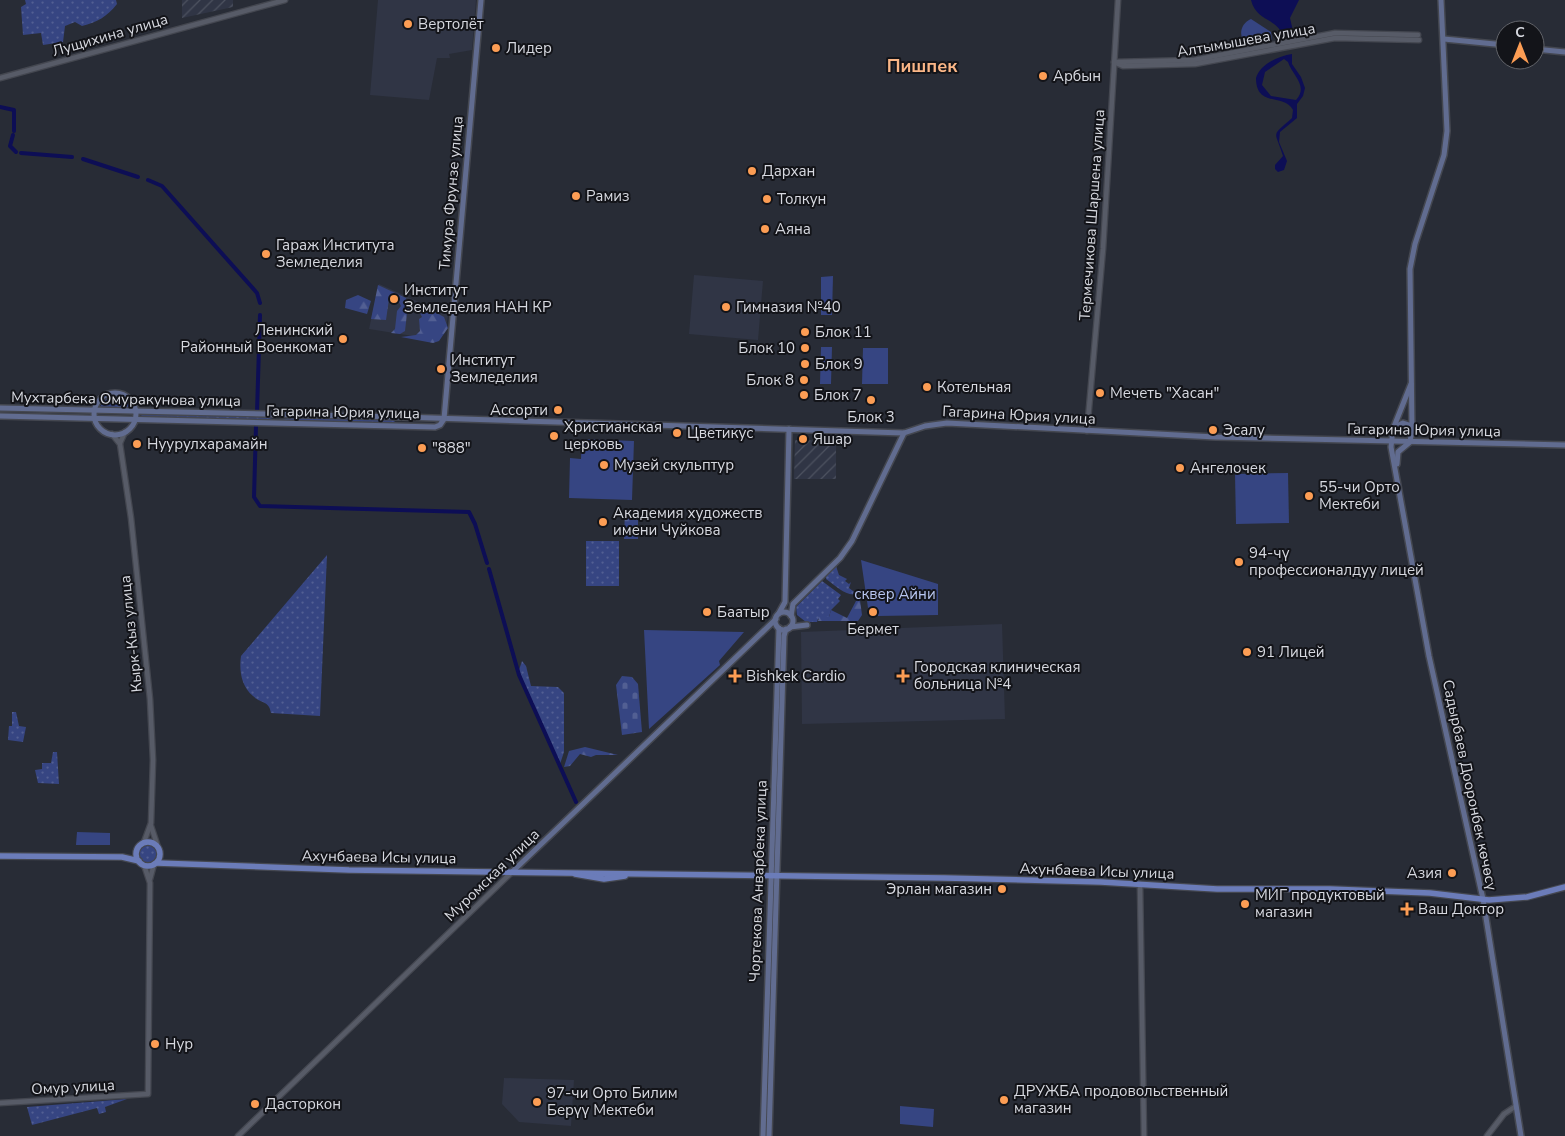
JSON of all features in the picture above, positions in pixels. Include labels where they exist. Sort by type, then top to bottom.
[{"type":"main road","name":"Тимура Фрунзе улица","points":[[444,419],[481,0]]},
{"type":"main road","points":[[1396,470],[1398,452],[1410,442],[1412,430],[1410,270],[1419,230],[1444,155],[1448,131],[1441,0]]},
{"type":"main road","points":[[1444,39],[1495,45]]},
{"type":"main road","points":[[1545,50],[1565,52]]},
{"type":"main road","points":[[1392,442],[1393,429],[1411,384]]},
{"type":"main road","points":[[117,394],[131,401],[136,412],[132,427],[125,432],[112,434],[100,428],[95,418],[95,410],[103,398],[117,394]]},
{"type":"main road","name":"Мухтарбека Омуракунова улица","points":[[0,408],[252,414]]},
{"type":"main road","name":"Гагарина Юрия улица","points":[[252,414],[904,433],[925,426],[947,423],[1087,431],[1392,442],[1565,445]]},
{"type":"main road","name":"Мухтарбека Омуракунова улица","points":[[0,416],[238,422]]},
{"type":"main road","points":[[402,417],[402,426]]},
{"type":"main road","name":"Гагарина Юрия улица","points":[[238,422],[435,427],[440,425],[444,419]]},
{"type":"main road","points":[[1393,429],[1399,423],[1403,423],[1409,425],[1412,430]]},
{"type":"main road","points":[[778,627],[776,619],[785,602],[789,429]]},
{"type":"main road","points":[[785,602],[788,605],[793,604],[840,558],[852,541],[904,433]]},
{"type":"main road","name":"Садырбаев Дооронбек көчөсү","points":[[1392,442],[1429,656],[1483,899],[1521,1136]]},
{"type":"main road","points":[[788,628],[792,617],[793,604]]},
{"type":"main road","points":[[763,632],[778,627],[788,628],[807,625],[786,612],[779,613]]},
{"type":"main road","name":"Муромская улица","points":[[512,872],[776,619]]},
{"type":"main road","name":"Чортекова Анварбека улица","points":[[769,1136],[778,627]]},
{"type":"main road","name":"Чортекова Анварбека улица","points":[[763,1136],[784,636],[788,628]]},
{"type":"main road","points":[[0,856],[122,857],[139,861],[144,865],[156,864],[161,851],[157,844],[144,842],[136,850],[122,857]]},
{"type":"main road","points":[[136,850],[139,861]]},
{"type":"main road","name":"Ахунбаева Исы улица","points":[[161,851],[167,858],[182,862]]},
{"type":"main road","name":"Ахунбаева Исы улица","points":[[156,864],[182,862],[349,870],[575,874],[604,872],[627,875],[774,876],[1140,884],[1217,888],[1330,889],[1430,893],[1483,899],[1527,897],[1565,887]]},
{"type":"street","name":"Лущихина улица","points":[[0,78],[285,0]]},
{"type":"street","name":"Термечикова Шаршена улица","points":[[1087,431],[1103,249],[1118,0]]},
{"type":"street","name":"Алтымышева улица","points":[[1114,62],[1194,60],[1335,33],[1419,37]]},
{"type":"street","points":[[112,434],[120,444],[125,432]]},
{"type":"street","name":"Кырк-Кыз улица","points":[[120,444],[131,518],[150,699],[153,760],[151,822],[157,844]]},
{"type":"street","name":"Кырк-Кыз улица","points":[[144,842],[151,822]]},
{"type":"street","points":[[150,883],[156,864]]},
{"type":"street","points":[[144,865],[150,883]]},
{"type":"street","name":"Муромская улица","points":[[238,1136],[512,872]]},
{"type":"street","name":"Омур улица","points":[[0,1103],[148,1094],[150,883]]},
{"type":"street","points":[[1140,884],[1144,1136]]},
{"type":"street","points":[[1487,1136],[1504,1114],[1516,1106]]},
{"type":"shaded area","points":[[182,0],[233,0],[233,7],[182,18]]},
{"type":"shaded area","points":[[378,0],[476,0],[472,50],[449,54],[450,58],[437,58],[429,100],[370,95]]},
{"type":"shaded area","points":[[1251,0],[1299,0],[1290,18],[1293,31],[1282,34],[1275,25],[1257,12]]},
{"type":"shaded area","points":[[1292,54],[1292,64],[1301,77],[1305,88],[1303,96],[1297,104],[1297,118],[1280,132],[1279,142],[1287,161],[1284,170],[1278,172],[1275,169],[1275,165],[1283,156],[1276,134],[1292,118],[1293,110],[1283,102],[1265,97],[1257,87],[1256,78],[1261,69],[1266,65]],"holes":[[[1284,59],[1288,62],[1300,85],[1300,95],[1296,100],[1271,96],[1262,85],[1265,72]]]},
{"type":"shaded area","name":"Гимназия №40","points":[[694,275],[763,281],[758,340],[689,334]]},
{"type":"shaded area","name":"Институт Земледелия НАН КР","points":[[379,284],[448,315],[446,329],[438,340],[369,329]]},
{"type":"shaded area","points":[[795,440],[836,441],[836,479],[794,479]]},
{"type":"shaded area","name":"Городская клиническая больница №4","points":[[1002,624],[1005,719],[802,724],[801,632]]},
{"type":"shaded area","name":"97-чи Орто Билим Берүү Мектеби","points":[[504,1078],[574,1080],[571,1126],[519,1122],[502,1104]]},
{"type":"green space","points":[[25,0],[116,0],[117,4],[105,16],[92,23],[82,26],[75,22],[65,26],[63,42],[43,45],[41,33],[23,35],[21,7],[26,4]]},
{"type":"green space","points":[[1251,19],[1271,32],[1272,40],[1250,44],[1244,41],[1241,35],[1242,28]]},
{"type":"green space","points":[[833,276],[832,315],[821,315],[821,277]]},
{"type":"green space","points":[[378,285],[406,298],[407,303],[414,306],[414,311],[407,313],[405,331],[400,334],[391,333],[395,329],[397,311],[401,306],[398,300],[389,299],[386,320],[371,319]]},
{"type":"green space","points":[[358,295],[371,301],[367,314],[345,308],[346,300]]},
{"type":"green space","points":[[418,303],[444,317],[448,328],[439,341],[433,343],[401,337],[416,335],[420,331],[419,319],[422,317],[417,307]]},
{"type":"green space","points":[[821,347],[832,347],[831,384],[820,384]]},
{"type":"green space","points":[[863,348],[888,348],[888,384],[862,384]]},
{"type":"green space","points":[[116,396],[126,400],[133,408],[99,408],[106,399]]},
{"type":"green space","points":[[147,413],[262,416],[273,418],[265,420],[140,416]]},
{"type":"green space","points":[[282,419],[393,420],[396,423],[289,421]]},
{"type":"green space","points":[[582,439],[634,441],[632,500],[569,498],[570,458],[581,459]]},
{"type":"green space","points":[[1288,473],[1289,523],[1236,524],[1235,474]]},
{"type":"green space","points":[[625,510],[638,510],[638,539],[624,539]]},
{"type":"green space","points":[[586,541],[619,541],[619,586],[586,586]]},
{"type":"green space","points":[[327,555],[320,716],[271,713],[267,704],[249,692],[243,683],[240,667],[241,656]]},
{"type":"green space","name":"сквер Айни","points":[[861,560],[938,584],[938,615],[878,616],[877,607],[868,608]]},
{"type":"green space","points":[[836,566],[839,575],[847,579],[845,581],[849,584],[851,582],[849,588],[857,594],[849,594],[826,579],[826,575]]},
{"type":"green space","points":[[822,581],[841,595],[838,599],[840,601],[831,610],[829,617],[818,619],[817,622],[806,622],[797,615],[796,607]]},
{"type":"green space","points":[[860,600],[862,615],[858,621],[818,621],[820,615],[829,617],[831,610],[847,618],[856,601]]},
{"type":"green space","points":[[644,630],[744,632],[719,661],[720,665],[649,729]]},
{"type":"green space","points":[[522,661],[526,666],[531,686],[558,687],[564,693],[564,752],[560,764],[519,670]]},
{"type":"green space","points":[[622,676],[632,677],[638,684],[642,732],[622,735],[616,685]]},
{"type":"green space","points":[[12,712],[16,712],[19,726],[26,727],[23,742],[8,740],[9,726],[12,726]]},
{"type":"green space","points":[[585,747],[618,755],[596,755],[591,757],[580,754],[570,766],[564,767],[569,751]]},
{"type":"green space","points":[[53,752],[57,752],[59,784],[38,783],[35,770],[42,769],[42,763],[51,763]]},
{"type":"green space","points":[[77,832],[110,833],[110,845],[76,845]]},
{"type":"green space","points":[[148,844],[155,847],[158,854],[155,861],[148,864],[141,861],[138,854],[141,847]]},
{"type":"green space","points":[[127,1099],[105,1107],[106,1112],[99,1114],[97,1108],[32,1125],[27,1107]]},
{"type":"green space","points":[[900,1106],[934,1109],[933,1127],[900,1124]]},
{"type":"waterway","points":[[0,107],[14,110],[14,131]]},
{"type":"waterway","points":[[13,135],[10,146],[16,152]]},
{"type":"waterway","points":[[21,153],[72,157]]},
{"type":"waterway","points":[[83,159],[138,177]]},
{"type":"waterway","points":[[148,180],[162,186],[257,293],[260,303]]},
{"type":"waterway","points":[[257,412],[260,315]]},
{"type":"waterway","points":[[256,426],[254,497],[260,506],[469,512],[475,524],[487,563]]},
{"type":"waterway","points":[[489,569],[519,675],[576,802]]},
{"type":"place","name":"Вертолёт","points":[[408,24]]},
{"type":"place","name":"Лидер","points":[[496,48]]},
{"type":"place","name":"Арбын","points":[[1043,76]]},
{"type":"place","name":"Дархан","points":[[752,171]]},
{"type":"place","name":"Рамиз","points":[[576,196]]},
{"type":"place","name":"Толкун","points":[[767,199]]},
{"type":"place","name":"Аяна","points":[[765,229]]},
{"type":"place","name":"Гараж Института Земледелия","points":[[266,254]]},
{"type":"place","name":"Институт Земледелия НАН КР","points":[[394,299]]},
{"type":"place","name":"Гимназия №40","points":[[726,307]]},
{"type":"place","name":"Блок 11","points":[[805,332]]},
{"type":"place","name":"Ленинский Районный Военкомат","points":[[343,339]]},
{"type":"place","name":"Блок 10","points":[[805,348]]},
{"type":"place","name":"Блок 9","points":[[805,364]]},
{"type":"place","name":"Институт Земледелия","points":[[441,369]]},
{"type":"place","name":"Блок 8","points":[[804,380]]},
{"type":"place","name":"Котельная","points":[[927,387]]},
{"type":"place","name":"Мечеть \"Хасан\"","points":[[1100,393]]},
{"type":"place","name":"Блок 7","points":[[804,395]]},
{"type":"place","name":"Блок 3","points":[[871,400]]},
{"type":"place","name":"Ассорти","points":[[558,410]]},
{"type":"place","name":"Эсалу","points":[[1213,430]]},
{"type":"place","name":"Цветикус","points":[[677,433]]},
{"type":"place","name":"Христианская церковь","points":[[554,436]]},
{"type":"place","name":"Яшар","points":[[803,439]]},
{"type":"place","name":"Нуурулхарамайн","points":[[137,444]]},
{"type":"place","name":"\"888\"","points":[[422,448]]},
{"type":"place","name":"Музей скульптур","points":[[604,465]]},
{"type":"place","name":"Ангелочек","points":[[1180,468]]},
{"type":"place","name":"55-чи Орто Мектеби","points":[[1309,496]]},
{"type":"place","name":"Академия художеств имени Чуйкова","points":[[603,522]]},
{"type":"place","name":"94-чү профессионалдуу лицей","points":[[1239,562]]},
{"type":"place","name":"Баатыр","points":[[707,612]]},
{"type":"place","name":"Бермет","points":[[873,612]]},
{"type":"place","name":"91 Лицей","points":[[1247,652]]},
{"type":"place","name":"Bishkek Cardio","points":[[735,676]]},
{"type":"place","name":"Городская клиническая больница №4","points":[[903,676]]},
{"type":"place","name":"Азия","points":[[1452,873]]},
{"type":"place","name":"Эрлан магазин","points":[[1002,889]]},
{"type":"place","name":"МИГ продуктовый магазин","points":[[1245,904]]},
{"type":"place","name":"Ваш Доктор","points":[[1407,909]]},
{"type":"place","name":"Нур","points":[[155,1044]]},
{"type":"place","name":"ДРУЖБА продовольственный магазин","points":[[1004,1100]]},
{"type":"place","name":"97-чи Орто Билим Берүү Мектеби","points":[[537,1102]]},
{"type":"place","name":"Дасторкон","points":[[255,1104]]},
{"type":"district","name":"Пишпек","points":[[922,66]]}]
